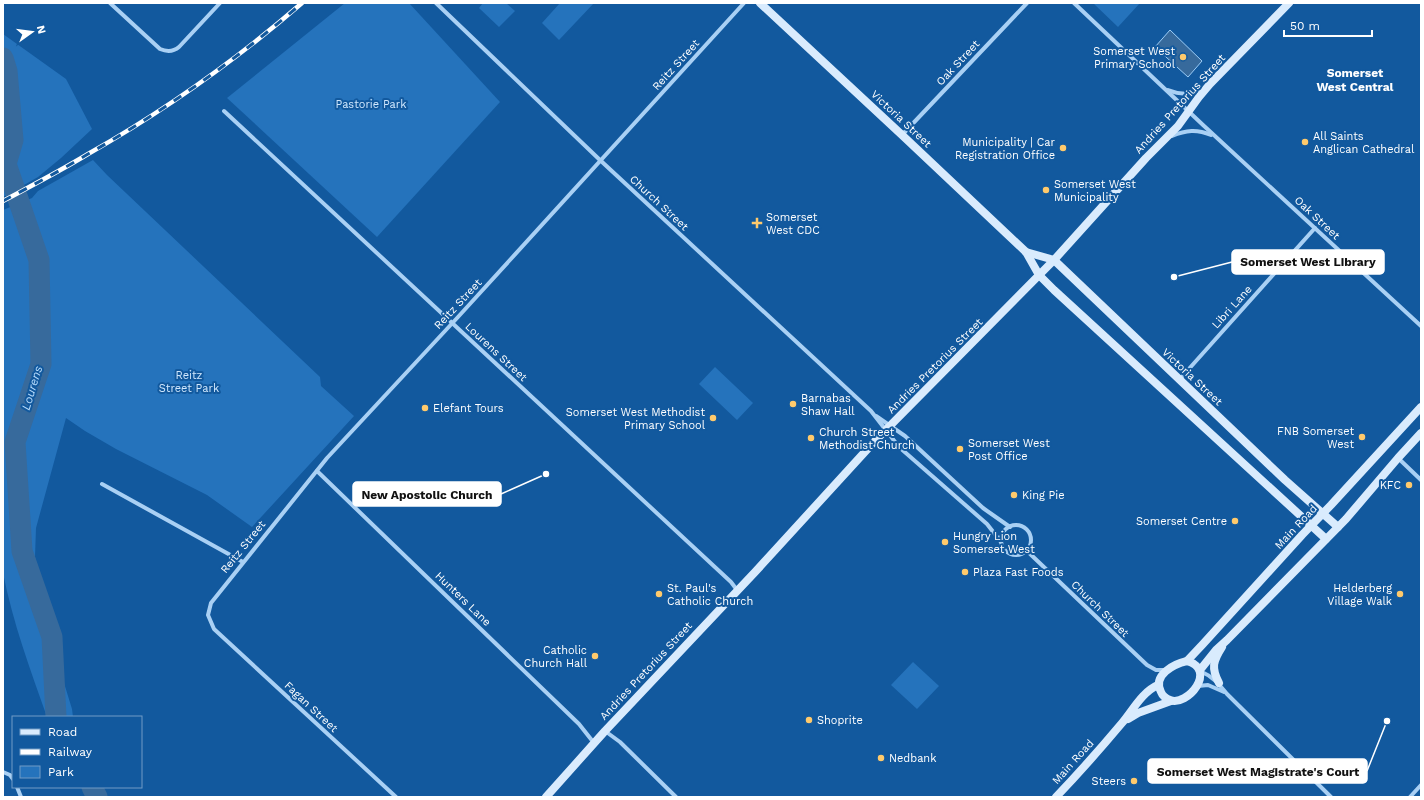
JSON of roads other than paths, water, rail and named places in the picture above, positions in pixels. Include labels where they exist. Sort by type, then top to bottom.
[{"type":"main road","name":"Victoria Street","points":[[760,3],[1026,252],[1039,275],[1326,539]]},
{"type":"main road","name":"Andries Pretorius Street","points":[[546,797],[594,742],[756,571],[888,428],[1054,260],[1146,158],[1178,126],[1207,87],[1289,3]]},
{"type":"main road","name":"Victoria Street","points":[[1026,252],[1054,260],[1285,480],[1338,527]]},
{"type":"main road","name":"Main Road","points":[[1187,661],[1421,407]]},
{"type":"main road","points":[[1200,670],[1196,665],[1187,661],[1166,670],[1160,678],[1158,685],[1163,695],[1171,701],[1176,701],[1186,696],[1196,686],[1200,679],[1200,670],[1216,650],[1338,527],[1421,433]]},
{"type":"main road","points":[[1219,683],[1214,672],[1214,664],[1227,640]]},
{"type":"main road","name":"Main Road","points":[[1056,797],[1123,723],[1144,695],[1158,685]]},
{"type":"main road","name":"Main Road","points":[[1123,723],[1138,712],[1171,701]]},
{"type":"street","points":[[110,3],[163,51],[171,51],[179,47],[220,3]]},
{"type":"street","name":"Church Street","points":[[436,3],[601,161],[873,413],[888,428],[898,447],[994,531],[1005,551],[1010,554],[1019,555],[1027,551],[1032,543],[1029,532],[1022,526],[1016,525],[1010,527],[983,508],[905,436],[888,428]]},
{"type":"street","name":"Reitz Street","points":[[214,630],[208,615],[211,603],[332,453],[452,324],[744,3]]},
{"type":"street","name":"Oak Street","points":[[902,135],[1027,3]]},
{"type":"street","name":"Oak Street","points":[[1074,3],[1218,140],[1421,326]]},
{"type":"street","name":"Oak Street","points":[[1164,88],[1176,93],[1188,94],[1207,87]]},
{"type":"street","name":"Lourens Street","points":[[224,111],[726,577],[737,590]]},
{"type":"street","name":"Oak Street","points":[[1165,140],[1179,132],[1195,130],[1203,132],[1218,140]]},
{"type":"street","name":"Libri Lane","points":[[1179,380],[1315,228]]},
{"type":"street","points":[[1398,458],[1421,480]]},
{"type":"street","name":"Hunters Lane","points":[[317,471],[579,724],[594,742]]},
{"type":"street","points":[[102,484],[243,562]]},
{"type":"street","points":[[1001,542],[1003,533],[1010,527]]},
{"type":"street","name":"Church Street","points":[[1027,551],[1146,666],[1156,670],[1166,670]]},
{"type":"street","name":"Fagan Street","points":[[214,630],[396,797]]},
{"type":"street","points":[[1200,670],[1208,674],[1219,683],[1227,694],[1331,797]]},
{"type":"street","points":[[1196,686],[1202,684],[1208,685],[1218,688],[1227,694]]},
{"type":"street","points":[[605,731],[620,742],[676,797]]},
{"type":"street","points":[[3,772],[10,774],[12,777]]},
{"type":"street","points":[[1410,797],[1421,785]]},
{"type":"waterway","name":"Lourens","points":[[3,58],[7,71],[13,140],[6,164],[39,260],[41,364],[15,442],[22,551],[52,637],[56,716]]},
{"type":"waterway","name":"Lourens","points":[[92,788],[97,797]]},
{"type":"railway","points":[[3,201],[116,138],[172,102],[199,84],[251,45],[302,3]]},
{"type":"place","name":"Somerset West Primary School","points":[[1183,57]]},
{"type":"place","name":"All Saints Anglican Cathedral","points":[[1305,142]]},
{"type":"place","name":"Municipality | Car Registration Office","points":[[1063,148]]},
{"type":"place","name":"Somerset West Municipality","points":[[1046,190]]},
{"type":"place","name":"Somerset West CDC","points":[[757,223]]},
{"type":"place","name":"Somerset West Library","points":[[1174,277]]},
{"type":"place","name":"Barnabas Shaw Hall","points":[[793,404]]},
{"type":"place","name":"Elefant Tours","points":[[425,408]]},
{"type":"place","name":"Somerset West Methodist Primary School","points":[[713,418]]},
{"type":"place","name":"FNB Somerset West","points":[[1362,437]]},
{"type":"place","name":"Church Street Methodist Church","points":[[811,438]]},
{"type":"place","name":"Somerset West Post Office","points":[[960,449]]},
{"type":"place","name":"New Apostolic Church","points":[[546,474]]},
{"type":"place","name":"KFC","points":[[1409,485]]},
{"type":"place","name":"King Pie","points":[[1014,495]]},
{"type":"place","name":"Somerset Centre","points":[[1235,521]]},
{"type":"place","name":"Hungry Lion Somerset West","points":[[945,542]]},
{"type":"place","name":"Plaza Fast Foods","points":[[965,572]]},
{"type":"place","name":"St. Paul's Catholic Church","points":[[659,594]]},
{"type":"place","name":"Helderberg Village Walk","points":[[1400,594]]},
{"type":"place","name":"Catholic Church Hall","points":[[595,656]]},
{"type":"place","name":"Shoprite","points":[[809,720]]},
{"type":"place","name":"Somerset West Magistrate's Court","points":[[1387,721]]},
{"type":"place","name":"Nedbank","points":[[881,758]]},
{"type":"place","name":"Steers","points":[[1134,781]]},
{"type":"district","name":"Somerset West Central","points":[[1355,80]]},
{"type":"park label","name":"Pastorie Park","points":[[371,104]]},
{"type":"park label","name":"Reitz Street Park","points":[[189,381]]}]
